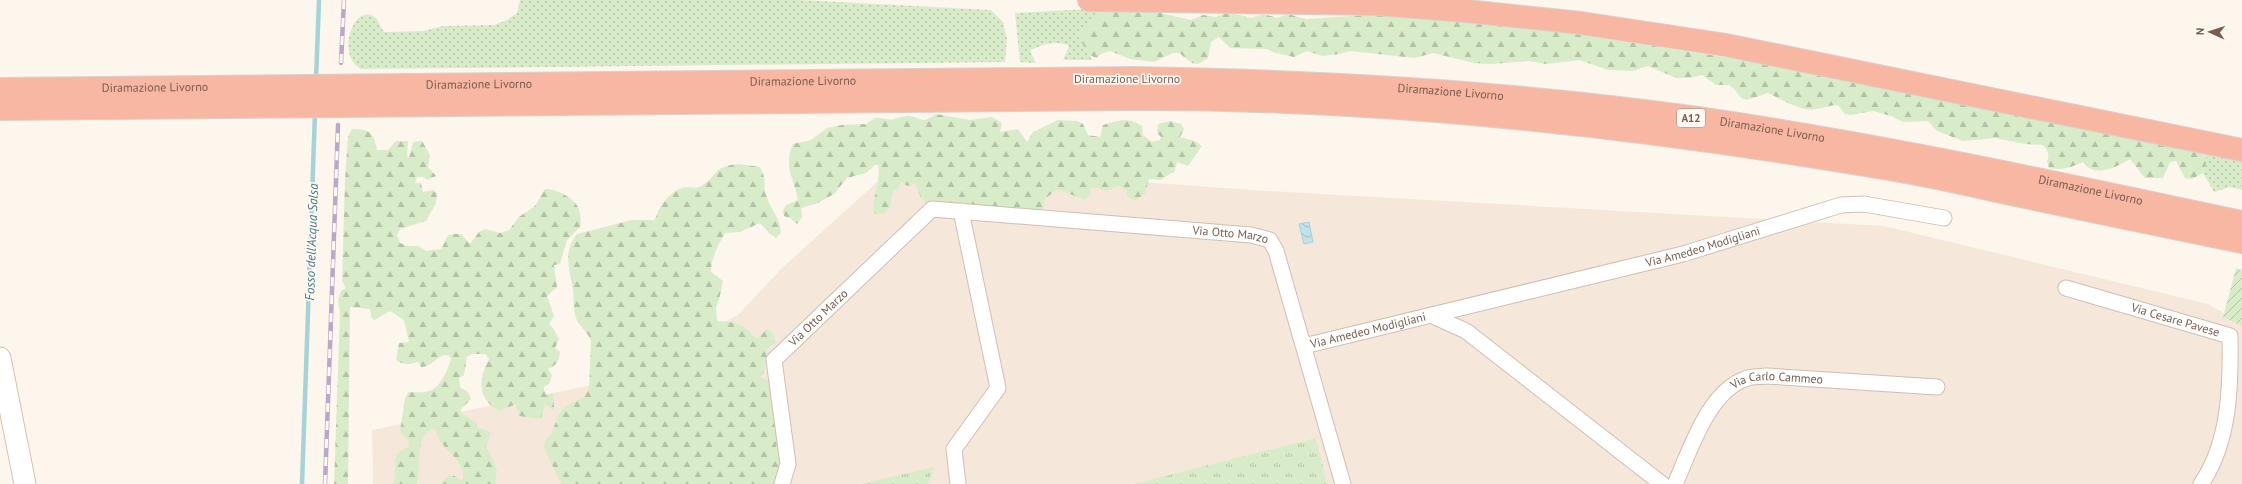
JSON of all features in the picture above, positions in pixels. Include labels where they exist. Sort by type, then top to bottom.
[{"type":"highway","points":[[1089,0],[1377,4],[1466,11],[1581,23],[1726,45],[2242,150]]},
{"type":"highway","points":[[1467,0],[1591,14],[1732,35],[2242,138]]},
{"type":"highway","name":"Diramazione Livorno","points":[[0,109],[1340,85],[1458,92],[1681,116],[1895,150],[2242,222]]},
{"type":"highway","name":"Diramazione Livorno","points":[[0,89],[1132,89],[1261,101],[1373,107],[1572,123],[1673,135],[1891,169],[2242,242]]},
{"type":"main road","points":[[0,358],[25,484]]},
{"type":"street","name":"Via Amedeo Modigliani","points":[[1304,346],[1433,316],[1683,254],[1841,205],[1864,204],[1944,218]]},
{"type":"street","name":"Via Otto Marzo","points":[[782,484],[788,464],[774,360],[932,209],[1263,236],[1270,240],[1276,251],[1343,484]]},
{"type":"street","points":[[958,484],[954,449],[998,388],[961,211]]},
{"type":"street","name":"Via Cesare Pavese","points":[[2066,288],[2230,336],[2231,370],[2224,429],[2218,449],[2201,484]]},
{"type":"street","points":[[1462,308],[1466,331]]},
{"type":"street","name":"Via Amedeo Modigliani","points":[[1433,316],[1466,331],[1662,484]]},
{"type":"street","name":"Via Carlo Cammeo","points":[[1675,484],[1707,415],[1716,401],[1729,388],[1745,378],[1766,376],[1937,387]]},
{"type":"shaded area","points":[[897,164],[1252,190],[1884,226],[2208,304],[2242,323],[2242,484],[373,484],[372,430],[607,382],[738,315],[782,268]]},
{"type":"green space","points":[[520,0],[800,0],[991,10],[1003,22],[1007,39],[1005,62],[361,69],[353,62],[349,53],[350,32],[355,23],[361,17],[368,14],[376,18],[384,32],[424,31],[443,26],[494,25],[507,20],[517,13]]},
{"type":"green space","points":[[1107,8],[1077,34],[1092,60],[1063,60],[1069,46],[1055,43],[1044,45],[1030,51],[1036,63],[1020,62],[1015,13]]},
{"type":"green space","points":[[1107,8],[1148,10],[1191,20],[1203,15],[1216,17],[1228,12],[1251,18],[1264,14],[1277,18],[1288,14],[1306,19],[1367,15],[1526,26],[1781,66],[2203,152],[2207,160],[2203,173],[2192,179],[2185,178],[2176,161],[2170,162],[2163,178],[2145,178],[2130,159],[2112,168],[2099,171],[2093,170],[2083,162],[2066,168],[2054,169],[2049,168],[2047,161],[2048,153],[2043,145],[2025,144],[1995,138],[1963,141],[1937,131],[1928,121],[1903,122],[1891,116],[1873,111],[1851,115],[1845,114],[1838,105],[1816,109],[1804,109],[1768,93],[1747,100],[1741,98],[1729,85],[1716,85],[1702,75],[1690,78],[1676,78],[1648,66],[1632,71],[1608,70],[1580,60],[1546,64],[1529,61],[1492,64],[1474,63],[1433,53],[1415,58],[1350,51],[1322,56],[1307,51],[1294,57],[1275,53],[1267,49],[1230,48],[1219,37],[1211,42],[1208,58],[1198,64],[1192,63],[1179,53],[1173,53],[1154,62],[1130,59],[1110,51],[1101,54],[1097,58],[1089,55],[1077,34]]},
{"type":"green space","points":[[936,114],[970,120],[992,117],[1002,123],[1000,132],[1018,129],[1027,142],[1033,132],[1058,120],[1077,121],[1083,124],[1088,135],[1100,137],[1103,125],[1128,120],[1142,126],[1143,135],[1152,142],[1160,140],[1161,137],[1157,133],[1158,124],[1170,121],[1181,124],[1184,129],[1180,137],[1195,141],[1202,146],[1188,166],[1177,162],[1174,173],[1171,173],[1161,180],[1149,179],[1145,194],[1135,200],[1127,196],[1126,190],[1119,186],[1108,191],[1093,187],[1090,189],[1090,195],[1085,199],[1056,190],[1045,199],[1043,208],[1034,215],[943,202],[932,204],[928,203],[924,201],[919,194],[915,183],[908,186],[901,181],[899,188],[893,190],[890,207],[883,214],[875,214],[874,203],[879,170],[878,165],[875,165],[866,173],[847,178],[834,194],[818,203],[801,208],[802,217],[797,224],[790,218],[784,216],[783,210],[786,205],[798,200],[789,166],[790,152],[793,144],[811,140],[827,128],[842,125],[866,124],[875,118],[892,119],[908,116],[925,120]]},
{"type":"green space","points":[[352,129],[363,130],[370,133],[373,136],[377,150],[388,150],[396,141],[408,141],[407,156],[409,158],[413,142],[422,141],[430,155],[428,167],[436,176],[428,180],[423,177],[417,177],[415,183],[421,183],[423,192],[433,190],[437,194],[436,203],[426,221],[400,229],[397,235],[400,243],[408,246],[418,246],[426,251],[441,249],[448,235],[451,234],[461,234],[470,244],[479,232],[485,229],[500,233],[509,230],[519,217],[535,206],[545,189],[554,190],[564,194],[573,200],[578,207],[580,212],[580,227],[567,240],[560,264],[554,265],[557,287],[547,296],[554,316],[549,324],[559,339],[555,348],[560,352],[557,362],[554,366],[548,369],[552,375],[549,384],[544,387],[546,395],[552,393],[554,396],[554,408],[552,410],[545,403],[541,419],[519,416],[516,404],[499,411],[492,406],[483,394],[482,388],[483,374],[489,359],[485,354],[472,354],[467,357],[464,375],[459,378],[460,387],[468,392],[471,399],[461,409],[461,413],[476,422],[478,428],[487,430],[491,434],[486,446],[497,469],[495,484],[440,484],[449,475],[455,476],[460,480],[463,479],[463,473],[459,463],[441,442],[434,428],[427,432],[423,438],[417,484],[394,484],[396,454],[409,446],[408,440],[400,432],[405,398],[409,392],[427,392],[437,386],[446,372],[451,358],[448,355],[440,357],[429,365],[421,367],[418,362],[406,364],[398,362],[396,360],[399,343],[409,342],[404,320],[390,311],[375,320],[372,319],[370,309],[350,307],[348,484],[334,484],[340,314],[338,300],[341,291],[346,288],[342,281],[345,180],[348,137]]},
{"type":"green space","points":[[2203,152],[2242,160],[2242,190],[2230,187],[2214,192],[2203,173],[2207,160]]},
{"type":"green space","points":[[739,164],[760,167],[764,179],[766,195],[779,222],[781,233],[776,238],[760,223],[740,232],[725,233],[717,247],[711,272],[723,281],[716,307],[717,321],[738,324],[746,329],[755,338],[759,338],[766,329],[772,332],[774,336],[775,342],[767,349],[764,372],[760,377],[778,385],[781,431],[776,447],[788,453],[778,484],[561,484],[544,448],[545,440],[551,434],[560,412],[565,407],[585,396],[589,389],[591,341],[588,334],[577,321],[575,315],[573,290],[568,261],[568,254],[572,241],[577,234],[632,220],[655,220],[662,204],[675,191],[686,187],[699,187],[707,182],[719,169],[730,165]]},
{"type":"green space","points":[[2236,268],[2242,270],[2242,326],[2223,317]]},
{"type":"green space","points":[[1316,438],[1327,484],[1134,484]]},
{"type":"green space","points":[[934,467],[928,484],[860,484]]},
{"type":"water","points":[[1309,222],[1313,242],[1304,244],[1299,224]]},
{"type":"waterway","name":"Fosso dell'Acqua Salsa","points":[[316,80],[319,0]]},
{"type":"waterway","name":"Fosso dell'Acqua Salsa","points":[[302,484],[315,112]]},
{"type":"railway","points":[[341,63],[344,0]]},
{"type":"railway","points":[[325,484],[338,125]]}]
